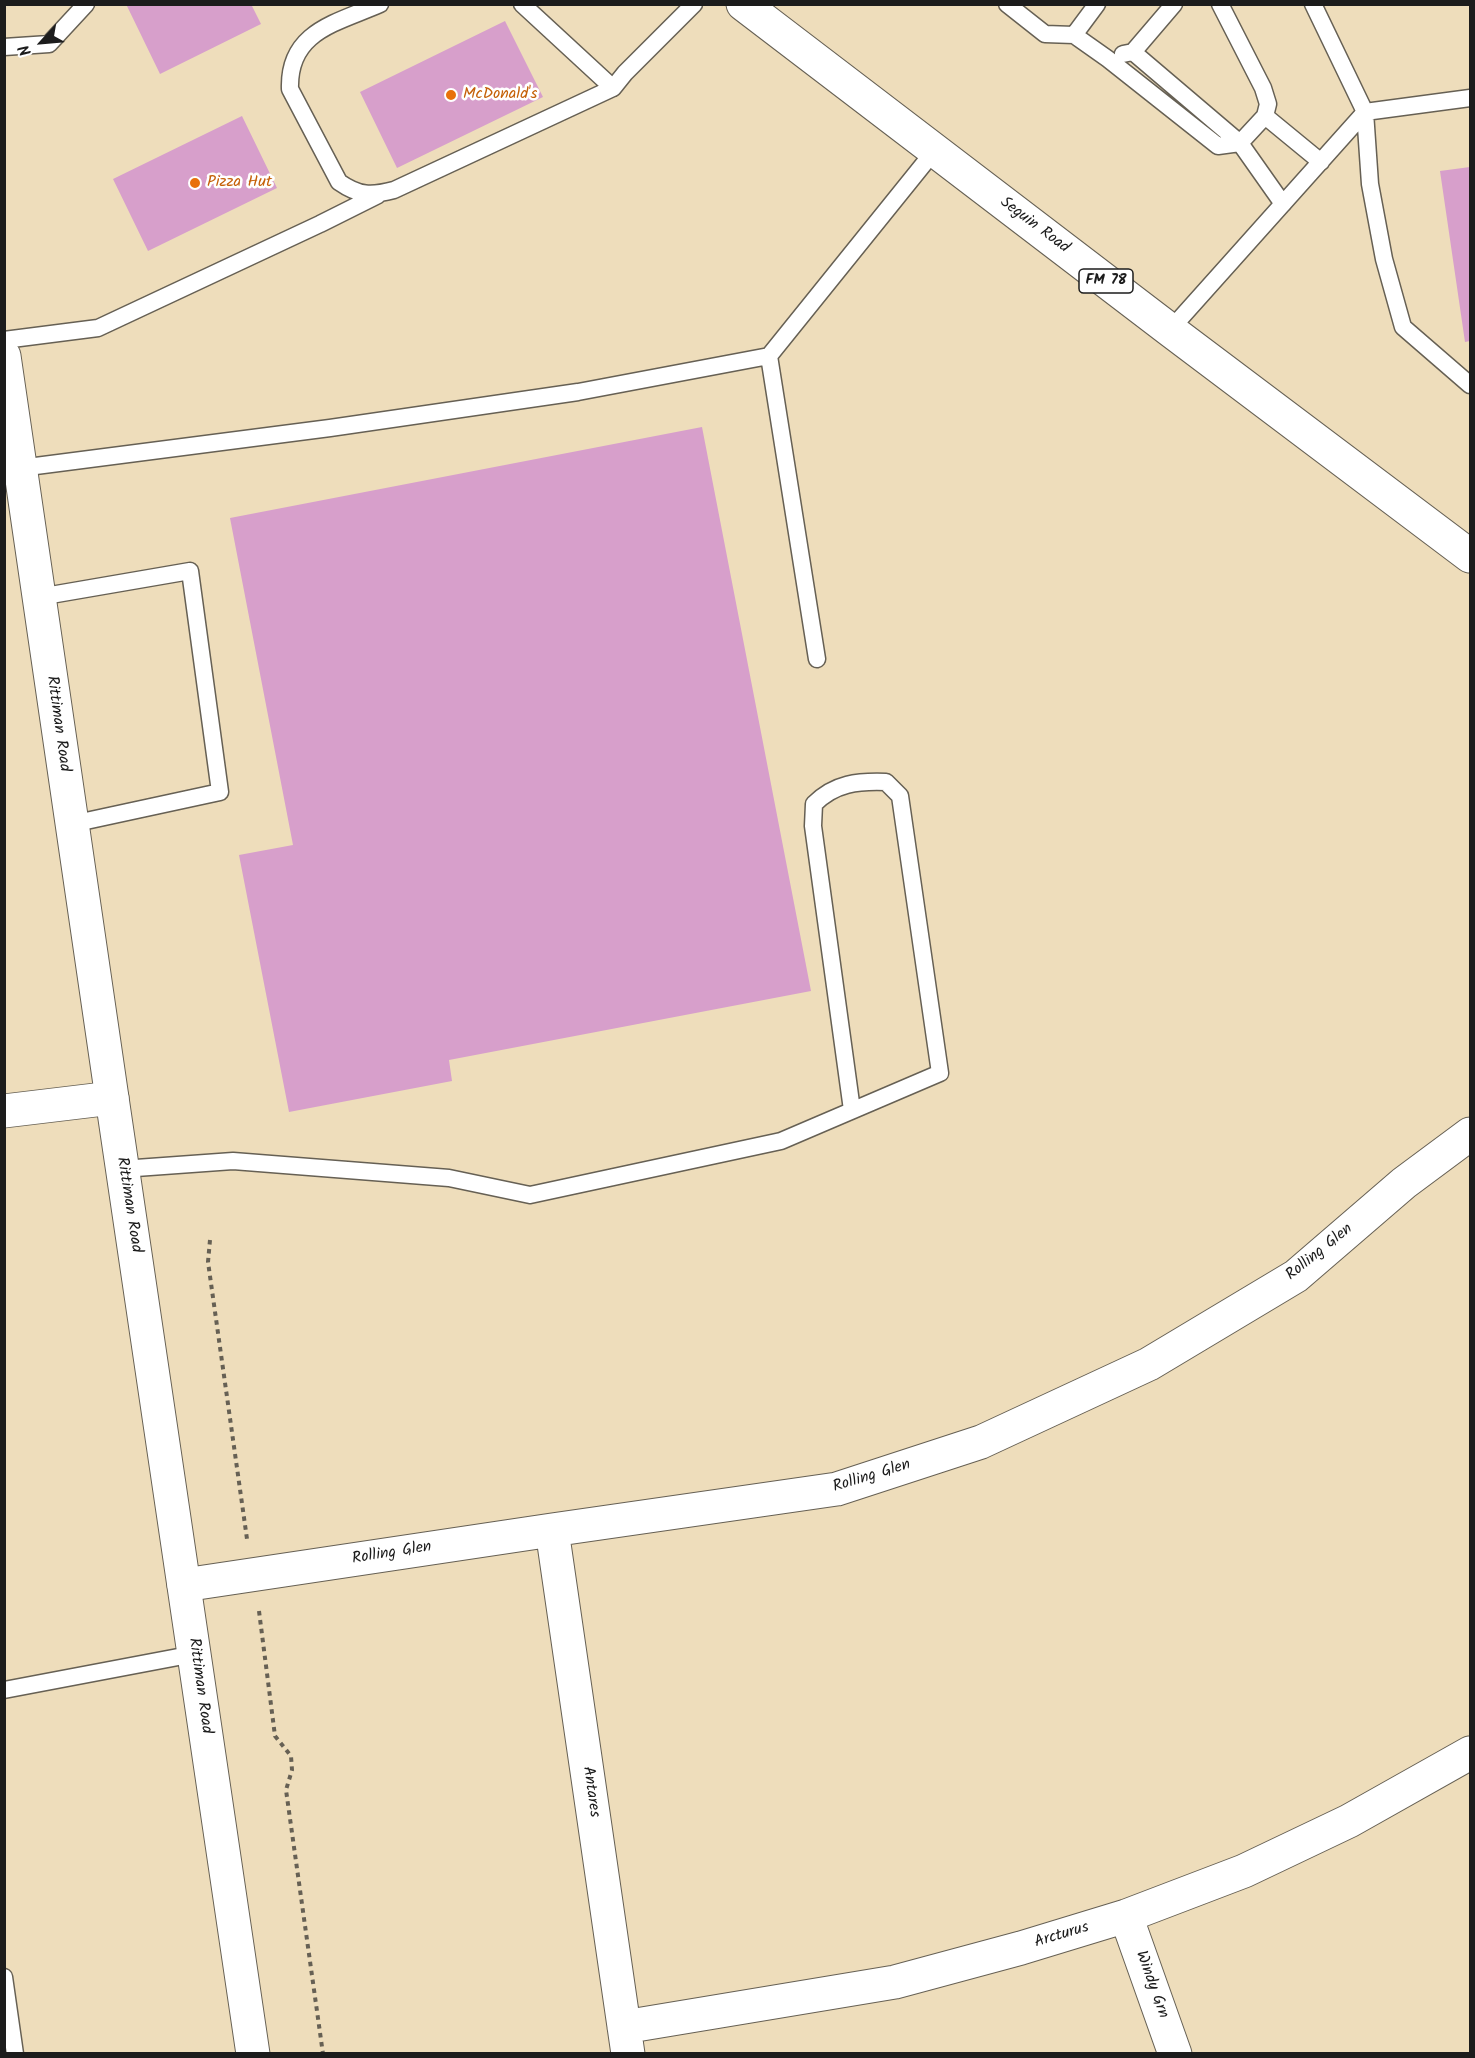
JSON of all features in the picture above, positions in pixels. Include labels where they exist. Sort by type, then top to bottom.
[{"type":"street","name":"Seguin Road","points":[[743,4],[1470,556]]},
{"type":"street","name":"Rittiman Road","points":[[4,356],[8,398],[254,2054]]},
{"type":"street","points":[[4,1112],[112,1098]]},
{"type":"street","name":"Rolling Glen","points":[[184,1585],[837,1490],[981,1442],[1149,1364],[1296,1276],[1404,1183],[1470,1134]]},
{"type":"street","name":"Antares","points":[[552,1530],[626,2040]]},
{"type":"street","name":"Arcturus","points":[[626,2040],[895,1982],[1022,1948],[1126,1916],[1245,1871],[1349,1821],[1470,1753]]},
{"type":"street","name":"Windy Grn","points":[[1126,1916],[1175,2054]]},
{"type":"lane","points":[[4,47],[49,44],[86,4]]},
{"type":"lane","points":[[380,4],[314,33],[301,46],[293,62],[290,78],[290,89],[339,182],[351,191],[380,194]]},
{"type":"lane","points":[[522,4],[613,88]]},
{"type":"lane","points":[[4,340],[98,328],[380,194],[394,190],[613,88],[694,4]]},
{"type":"lane","points":[[1007,4],[1045,34],[1074,35],[1218,146],[1240,143],[1265,116],[1268,104],[1263,88],[1220,4]]},
{"type":"lane","points":[[1074,35],[1097,4]]},
{"type":"lane","points":[[1108,59],[1133,52],[1174,4]]},
{"type":"lane","points":[[1313,4],[1365,112],[1370,184],[1383,259],[1403,327],[1470,385]]},
{"type":"lane","points":[[1133,52],[1240,143],[1283,204]]},
{"type":"lane","points":[[1170,330],[1365,112],[1470,98]]},
{"type":"lane","points":[[1265,116],[1321,162]]},
{"type":"lane","points":[[20,468],[330,428],[566,393],[768,356],[935,150]]},
{"type":"lane","points":[[768,356],[817,659]]},
{"type":"lane","points":[[39,597],[190,571],[220,792],[72,824]]},
{"type":"lane","points":[[122,1169],[233,1161],[449,1178],[530,1195],[781,1141],[939,1073],[900,796],[886,782],[860,781],[827,791],[814,804],[813,826],[852,1110]]},
{"type":"lane","points":[[4,1690],[194,1654]]},
{"type":"lane","points":[[4,1977],[15,2054]]},
{"type":"path","points":[[210,1240],[208,1262],[245,1525]]},
{"type":"path","points":[[260,1623],[276,1736],[291,1756],[292,1770],[286,1790],[323,2054]]},
{"type":"building","points":[[126,4],[251,4],[261,24],[160,74]]},
{"type":"building","name":"McDonald's","points":[[505,21],[543,97],[397,168],[360,92]]},
{"type":"building","name":"Pizza Hut","points":[[242,116],[277,188],[148,251],[113,179]]},
{"type":"building","points":[[1470,167],[1470,341],[1465,342],[1440,171]]},
{"type":"building","points":[[702,427],[811,991],[449,1060],[452,1081],[289,1112],[239,855],[293,845],[230,518]]},
{"type":"place","name":"McDonald's","points":[[451,95]]},
{"type":"place","name":"Pizza Hut","points":[[195,183]]}]
